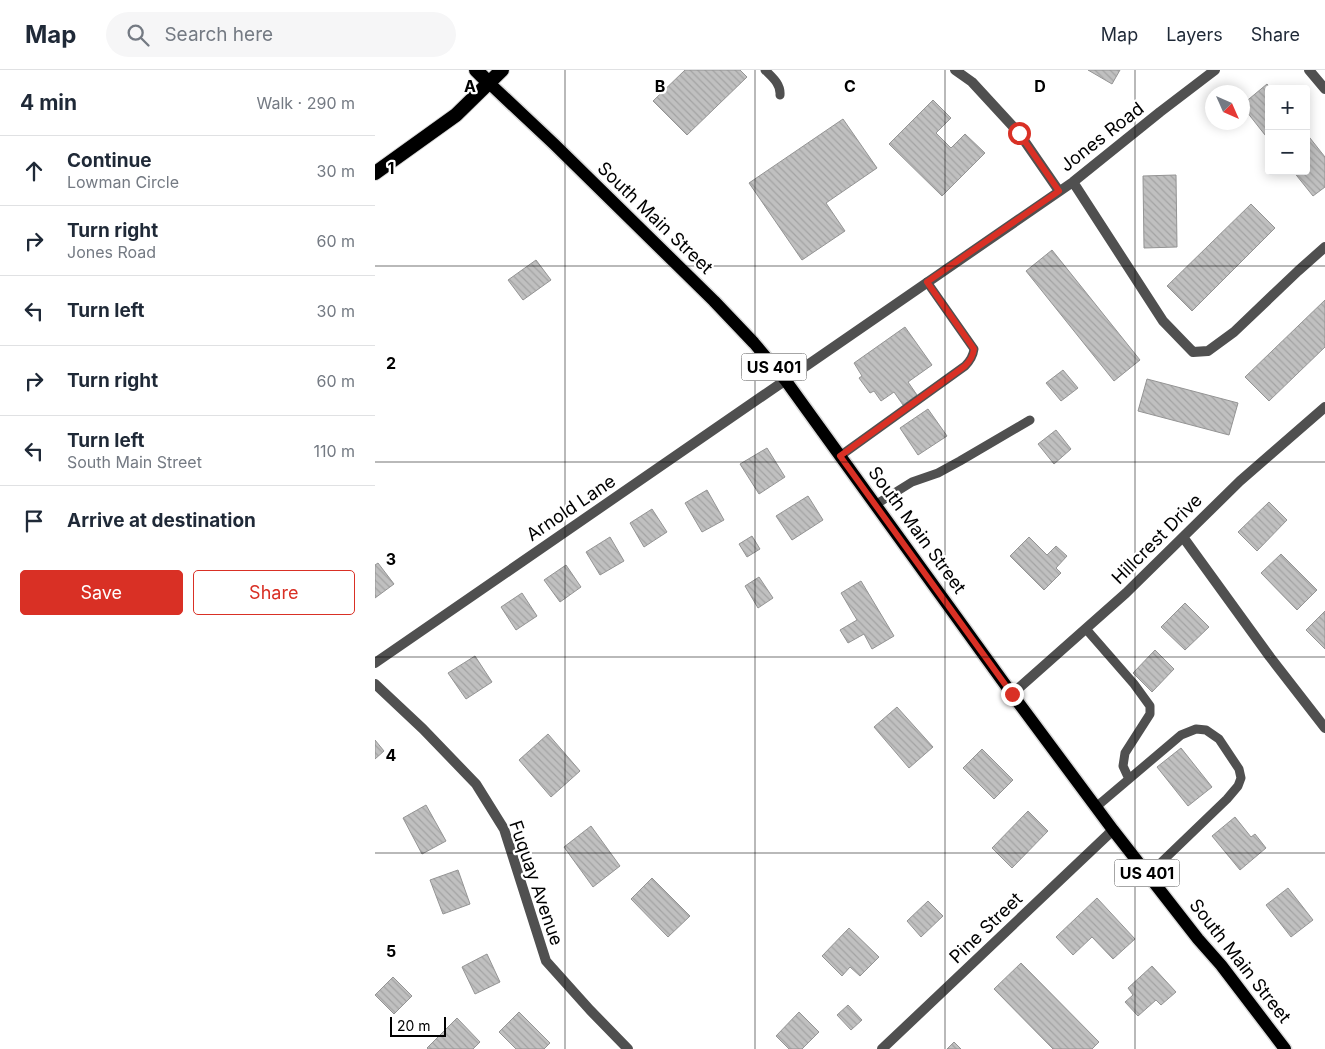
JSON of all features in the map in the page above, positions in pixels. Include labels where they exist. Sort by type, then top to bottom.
[{"type":"highway","name":"South Main Street","points":[[476,70],[488,82]]},
{"type":"highway","points":[[375,173],[456,115],[502,70]]},
{"type":"main road","name":"South Main Street","points":[[488,82],[714,301],[786,381],[1012,694],[1113,830],[1221,965],[1285,1049]]},
{"type":"street","points":[[955,70],[972,82],[1019,133],[1059,191]]},
{"type":"street","name":"Jones Road","points":[[786,381],[1073,182],[1159,112],[1215,70]]},
{"type":"street","points":[[1309,70],[1325,89]]},
{"type":"street","points":[[1073,182],[1163,321],[1193,352],[1207,351],[1234,332],[1298,270],[1325,248]]},
{"type":"street","name":"Arnold Lane","points":[[375,663],[786,381]]},
{"type":"street","name":"Hillcrest Drive","points":[[1012,694],[1126,594],[1240,481],[1325,407]]},
{"type":"street","points":[[1183,537],[1270,657],[1325,728]]},
{"type":"street","name":"Fuquay Avenue","points":[[375,684],[423,729],[476,784],[504,829],[546,961],[628,1049]]},
{"type":"street","name":"Pine Street","points":[[882,1049],[1113,830]]},
{"type":"lane","points":[[765,70],[779,85],[780,95]]},
{"type":"lane","points":[[840,456],[970,361],[974,349],[927,282]]},
{"type":"lane","points":[[875,504],[912,482],[938,473],[1030,420]]},
{"type":"lane","points":[[1086,629],[1134,684],[1150,706],[1150,714],[1125,753],[1123,766],[1129,779]]},
{"type":"lane","points":[[1096,807],[1181,735],[1195,729],[1206,730],[1219,739],[1239,769],[1241,778],[1238,786],[1227,799],[1148,875]]},
{"type":"building","points":[[685,70],[740,70],[747,77],[687,135],[653,101]]},
{"type":"building","points":[[1088,70],[1120,70],[1112,84]]},
{"type":"building","points":[[1265,86],[1265,135],[1250,116],[1250,98]]},
{"type":"building","points":[[933,100],[951,118],[936,133],[951,148],[965,134],[985,153],[942,196],[889,144]]},
{"type":"building","points":[[843,119],[877,168],[826,203],[845,231],[802,260],[749,183]]},
{"type":"building","points":[[1310,138],[1325,157],[1325,187],[1313,196],[1296,175],[1310,175]]},
{"type":"building","points":[[1176,175],[1177,247],[1144,248],[1143,176]]},
{"type":"building","points":[[1251,204],[1275,228],[1192,311],[1167,286]]},
{"type":"building","points":[[1052,250],[1140,360],[1114,381],[1026,271]]},
{"type":"building","points":[[536,260],[551,280],[523,300],[508,280]]},
{"type":"building","points":[[1325,300],[1325,347],[1269,401],[1245,377]]},
{"type":"building","points":[[905,327],[932,365],[908,382],[917,395],[903,405],[894,392],[881,401],[874,391],[870,393],[859,378],[862,376],[854,363]]},
{"type":"building","points":[[1063,370],[1078,388],[1061,401],[1046,383]]},
{"type":"building","points":[[1147,379],[1238,403],[1229,435],[1138,411]]},
{"type":"building","points":[[928,409],[947,436],[918,455],[900,428]]},
{"type":"building","points":[[1056,430],[1071,449],[1054,464],[1038,444]]},
{"type":"building","points":[[767,448],[785,477],[759,494],[740,464]]},
{"type":"building","points":[[707,490],[724,520],[702,532],[685,503]]},
{"type":"building","points":[[808,496],[823,520],[792,540],[776,516]]},
{"type":"building","points":[[1269,502],[1287,520],[1257,551],[1238,532]]},
{"type":"building","points":[[652,509],[667,532],[644,547],[630,523]]},
{"type":"building","points":[[752,536],[760,549],[747,557],[739,544]]},
{"type":"building","points":[[610,537],[624,561],[600,575],[586,552]]},
{"type":"building","points":[[1029,537],[1047,555],[1056,546],[1067,556],[1056,568],[1061,573],[1044,590],[1010,556]]},
{"type":"building","points":[[1281,554],[1317,590],[1297,610],[1261,573]]},
{"type":"building","points":[[378,563],[394,584],[375,598],[375,565]]},
{"type":"building","points":[[566,565],[581,587],[560,602],[544,580]]},
{"type":"building","points":[[759,577],[773,598],[758,608],[745,586]]},
{"type":"building","points":[[861,581],[894,636],[872,649],[864,634],[848,643],[840,630],[857,620],[841,593]]},
{"type":"building","points":[[522,593],[537,616],[516,630],[501,607]]},
{"type":"building","points":[[1185,603],[1209,627],[1185,650],[1161,627]]},
{"type":"building","points":[[1325,611],[1325,649],[1306,630]]},
{"type":"building","points":[[1155,650],[1174,669],[1152,692],[1133,673]]},
{"type":"building","points":[[475,656],[492,682],[466,699],[448,673]]},
{"type":"building","points":[[897,707],[933,747],[909,768],[874,727]]},
{"type":"building","points":[[548,734],[580,771],[551,797],[519,760]]},
{"type":"building","points":[[375,740],[384,751],[375,759]]},
{"type":"building","points":[[1181,748],[1212,787],[1188,806],[1157,767]]},
{"type":"building","points":[[982,749],[1013,780],[994,799],[963,768]]},
{"type":"building","points":[[426,805],[446,841],[422,854],[403,818]]},
{"type":"building","points":[[1028,811],[1048,831],[1012,868],[992,848]]},
{"type":"building","points":[[1235,817],[1251,837],[1255,834],[1266,848],[1240,870],[1212,836]]},
{"type":"building","points":[[591,826],[620,866],[593,887],[564,847]]},
{"type":"building","points":[[458,870],[470,904],[443,914],[430,880]]},
{"type":"building","points":[[652,878],[690,916],[668,937],[631,899]]},
{"type":"building","points":[[1288,888],[1313,920],[1291,937],[1266,905]]},
{"type":"building","points":[[1097,898],[1135,939],[1113,959],[1092,937],[1073,955],[1056,937]]},
{"type":"building","points":[[928,901],[943,916],[921,937],[907,921]]},
{"type":"building","points":[[849,928],[879,957],[860,976],[850,967],[842,976],[822,956]]},
{"type":"building","points":[[487,954],[500,982],[475,994],[462,967]]},
{"type":"building","points":[[1021,963],[1099,1042],[1092,1049],[1053,1049],[994,989]]},
{"type":"building","points":[[1152,966],[1176,992],[1161,1005],[1156,1000],[1138,1016],[1125,1002],[1133,995],[1128,988]]},
{"type":"building","points":[[393,977],[412,996],[394,1014],[375,995]]},
{"type":"building","points":[[848,1005],[862,1020],[851,1030],[837,1015]]},
{"type":"building","points":[[519,1012],[550,1043],[544,1049],[516,1049],[499,1032]]},
{"type":"building","points":[[799,1012],[819,1032],[802,1049],[789,1049],[776,1036]]},
{"type":"building","points":[[457,1018],[480,1042],[473,1049],[428,1049],[427,1048]]},
{"type":"building","points":[[954,1042],[961,1049],[947,1049]]},
{"type":"route","points":[[1012,694],[840,456],[970,361],[974,349],[927,282],[1059,191],[1019,133]]}]
